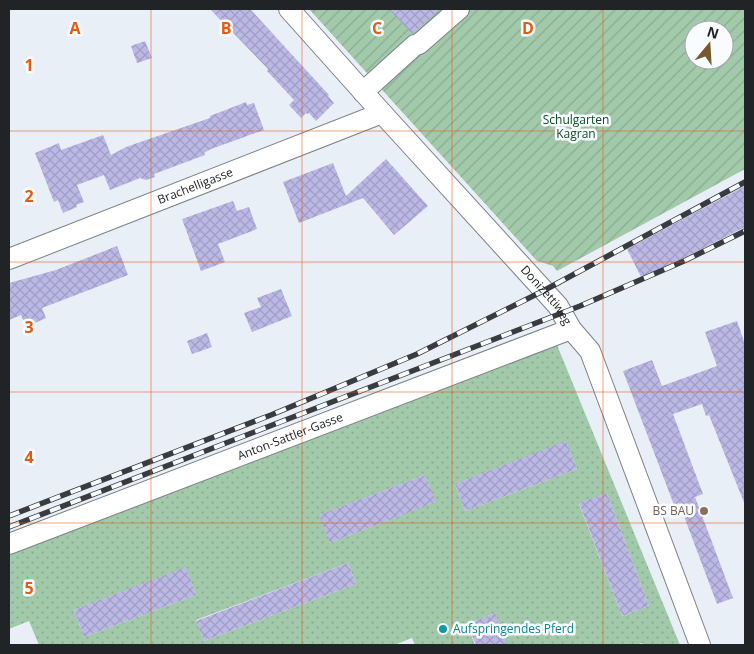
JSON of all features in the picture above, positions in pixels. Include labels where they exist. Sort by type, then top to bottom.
[{"type":"street","name":"Donizettiweg","points":[[289,9],[558,306],[571,329],[590,352],[700,645]]},
{"type":"street","points":[[363,92],[415,45],[419,44],[459,9]]},
{"type":"street","name":"Brachelligasse","points":[[9,259],[382,113]]},
{"type":"street","name":"Anton-Sattler-Gasse","points":[[9,544],[571,329]]},
{"type":"green space","name":"Schulgarten Kagran","points":[[309,9],[745,9],[745,169],[557,271],[553,266],[537,261]]},
{"type":"green space","points":[[557,345],[680,645],[644,645],[642,643],[636,645],[506,645],[495,613],[467,624],[475,645],[415,645],[412,638],[394,645],[39,645],[29,621],[9,629],[9,555]],"holes":[[[566,442],[577,469],[465,511],[455,484]],[[425,475],[435,502],[330,543],[320,515]],[[607,493],[649,606],[622,616],[579,504]],[[348,563],[356,584],[204,641],[196,620]],[[186,568],[196,595],[84,637],[74,610]]]},
{"type":"building","points":[[210,9],[250,9],[329,95],[334,103],[316,121],[309,113],[306,113],[301,118],[289,105],[294,100],[267,71],[268,69]]},
{"type":"building","points":[[389,9],[440,9],[412,34]]},
{"type":"building","points":[[145,41],[152,58],[137,63],[131,46]]},
{"type":"building","points":[[246,102],[247,105],[254,103],[264,130],[211,149],[204,153],[205,155],[154,174],[155,177],[146,180],[140,178],[110,190],[104,175],[77,185],[84,202],[63,213],[58,200],[54,202],[35,153],[59,143],[61,150],[103,135],[111,155],[126,147],[210,118],[210,116]]},
{"type":"building","points":[[386,159],[428,206],[394,235],[363,198],[299,223],[283,182],[333,163],[346,196]]},
{"type":"building","points":[[745,186],[745,227],[642,279],[627,249]]},
{"type":"building","points":[[233,201],[237,211],[249,207],[257,229],[218,244],[225,262],[201,271],[182,219]]},
{"type":"building","points":[[117,246],[128,275],[42,308],[46,318],[26,327],[21,315],[9,320],[9,283],[56,270]]},
{"type":"building","points":[[281,289],[292,316],[252,332],[244,313],[261,307],[257,298]]},
{"type":"building","points":[[737,321],[745,344],[745,505],[709,415],[706,416],[702,404],[673,414],[703,494],[695,497],[733,598],[717,604],[679,503],[674,505],[623,371],[652,360],[662,386],[717,366],[705,332]]},
{"type":"building","points":[[207,333],[212,347],[192,354],[187,341]]},
{"type":"building","points":[[566,441],[577,469],[465,511],[455,484]]},
{"type":"building","points":[[425,475],[436,502],[330,543],[319,515]]},
{"type":"building","points":[[607,493],[649,606],[622,616],[579,503]]},
{"type":"building","points":[[348,563],[356,584],[204,641],[196,621]]},
{"type":"building","points":[[186,567],[196,595],[84,637],[74,610]]},
{"type":"building","points":[[495,613],[507,645],[476,645],[467,624]]},
{"type":"railway","points":[[9,516],[271,415],[417,354],[543,291],[745,182]]},
{"type":"railway","points":[[9,527],[580,306],[684,261],[745,231]]},
{"type":"place","name":"BS BAU","points":[[704,511]]},
{"type":"place","name":"Aufspringendes Pferd","points":[[443,629]]}]
